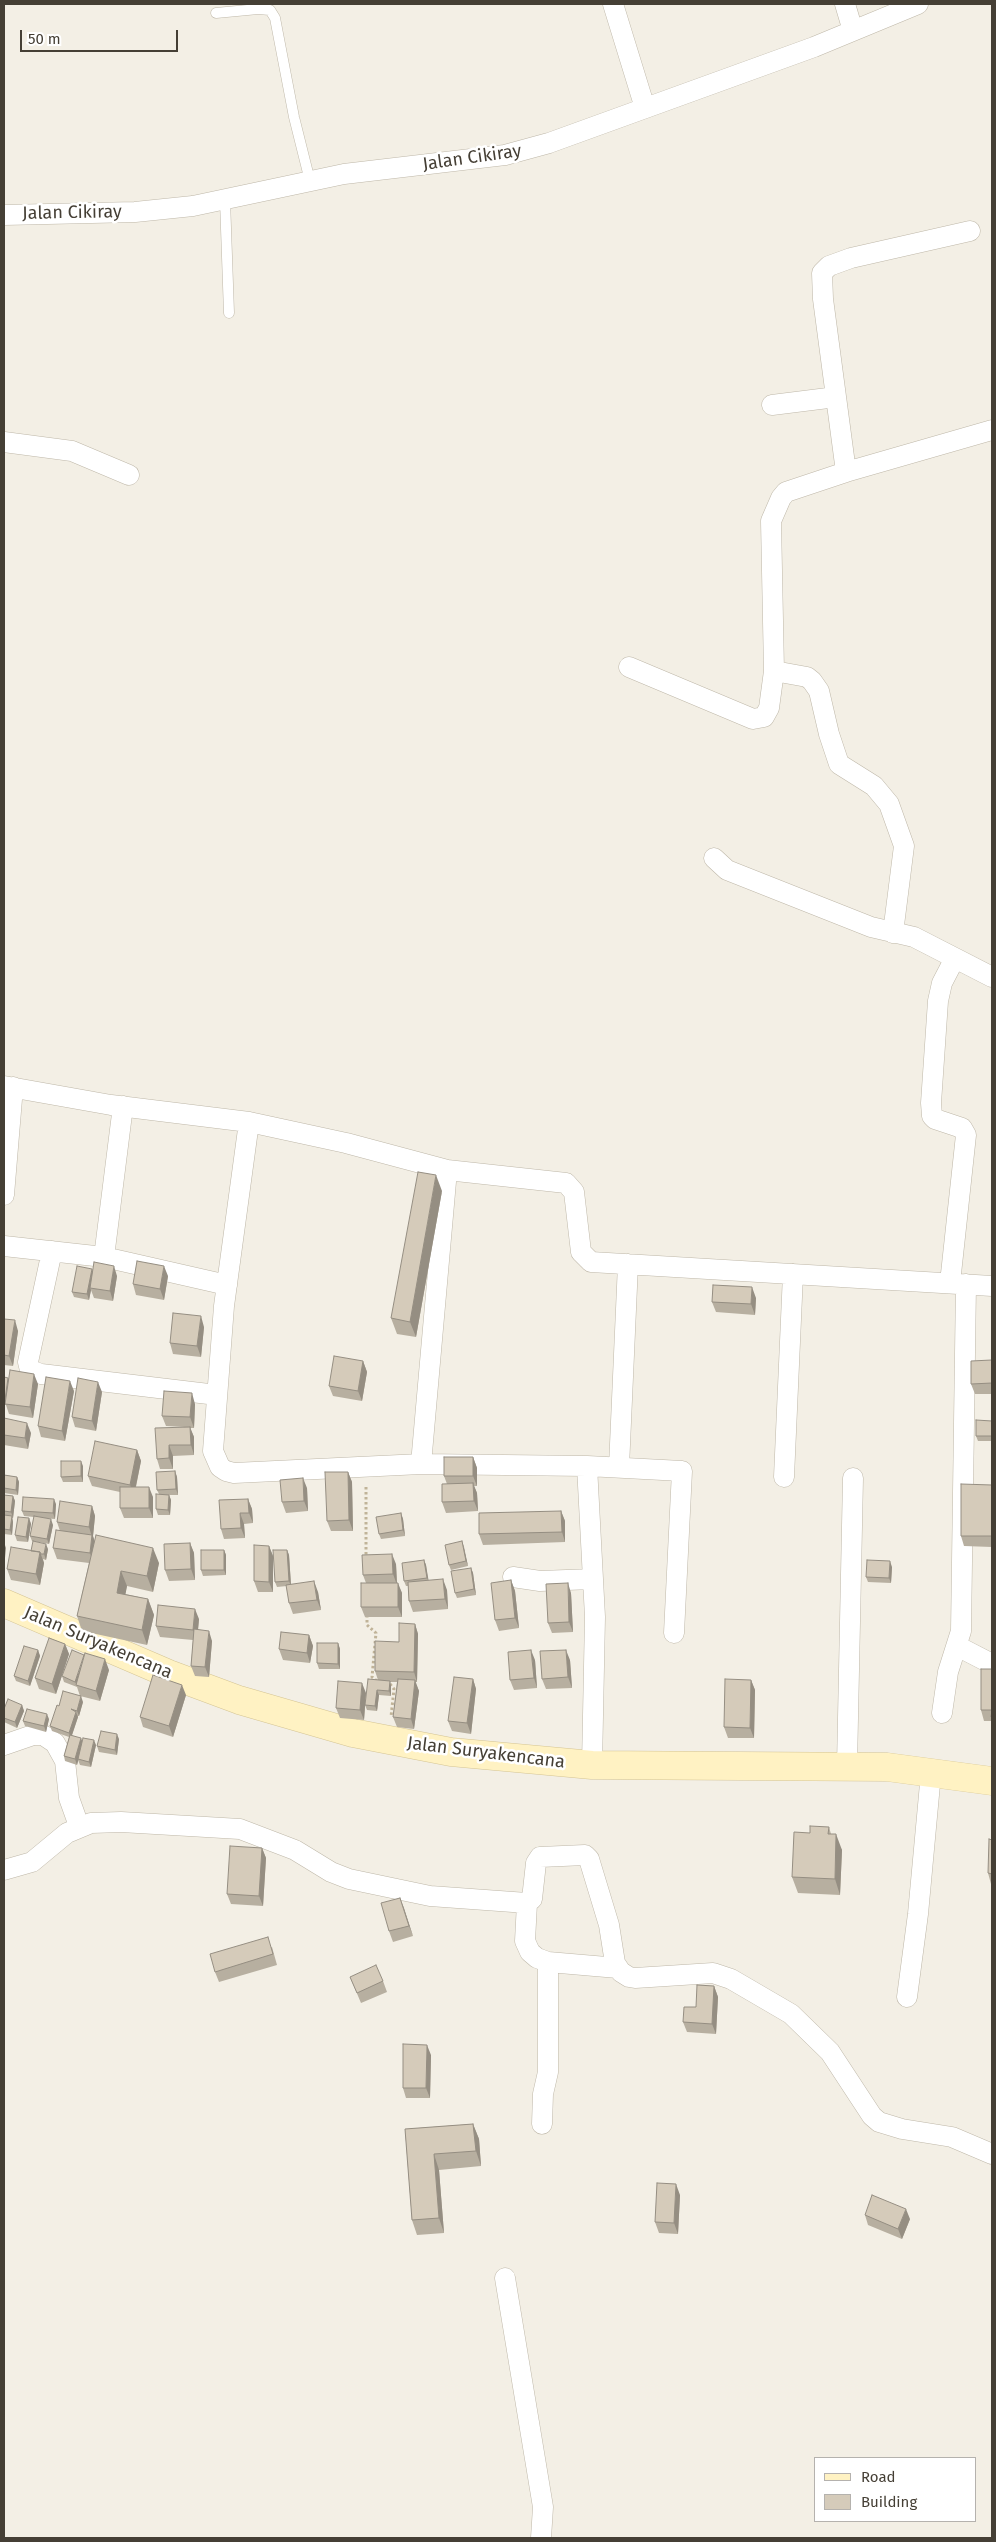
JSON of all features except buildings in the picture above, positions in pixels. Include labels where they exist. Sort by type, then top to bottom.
[{"type":"street","points":[[613,4],[645,108]]},
{"type":"street","points":[[844,4],[853,31]]},
{"type":"street","name":"Jalan Cikiray","points":[[4,215],[136,212],[194,206],[344,174],[505,155],[549,143],[645,108],[853,31],[918,4]]},
{"type":"street","points":[[846,472],[821,278],[825,269],[851,258],[970,231]]},
{"type":"street","points":[[772,405],[836,396]]},
{"type":"street","points":[[629,667],[753,718],[764,717],[769,708],[774,671],[771,521],[773,512],[786,492],[846,472],[992,430]]},
{"type":"street","points":[[4,442],[72,451],[129,475]]},
{"type":"street","points":[[774,671],[807,676],[812,681],[819,691],[829,734],[839,764],[874,786],[889,804],[904,846],[893,933]]},
{"type":"street","points":[[714,858],[727,870],[871,927],[914,937],[992,978]]},
{"type":"street","points":[[942,1714],[948,1672],[961,1632],[958,1284],[966,1135],[962,1128],[932,1116],[931,1103],[938,1001],[942,983],[955,958]]},
{"type":"street","points":[[4,1194],[8,1086],[123,1106],[249,1122],[346,1143],[447,1170],[566,1184],[574,1192],[584,1256],[591,1262],[992,1286]]},
{"type":"street","points":[[104,1258],[123,1106]]},
{"type":"street","points":[[249,1122],[227,1285],[217,1395],[213,1451],[220,1466],[226,1472],[234,1473],[421,1464],[587,1466],[682,1471],[674,1633]]},
{"type":"street","points":[[421,1464],[447,1170]]},
{"type":"street","points":[[4,1246],[104,1258],[227,1285]]},
{"type":"street","points":[[52,1251],[28,1362],[30,1370],[41,1374],[217,1395]]},
{"type":"street","points":[[619,1468],[628,1264]]},
{"type":"street","points":[[784,1477],[793,1274]]},
{"type":"street","points":[[587,1466],[595,1658],[592,1766]]},
{"type":"street","points":[[847,1766],[853,1478]]},
{"type":"street","points":[[513,1577],[540,1582],[593,1579]]},
{"type":"street","name":"Jalan Suryakencana","points":[[4,1603],[169,1674],[239,1700],[353,1733],[451,1752],[592,1766],[887,1767],[992,1781]]},
{"type":"street","points":[[957,1646],[992,1664]]},
{"type":"street","points":[[4,1745],[33,1735],[43,1735],[55,1743],[65,1762],[69,1798],[78,1826]]},
{"type":"street","points":[[907,1997],[918,1914],[931,1773]]},
{"type":"street","points":[[4,1870],[32,1862],[66,1833],[78,1826],[90,1823],[121,1822],[240,1829],[295,1850],[330,1872],[349,1879],[430,1896],[527,1903],[532,1899],[536,1863],[540,1856],[586,1854],[609,1925],[618,1968]]},
{"type":"street","points":[[527,1903],[525,1941],[530,1952],[537,1958],[548,1962],[618,1968],[629,1977],[713,1973],[731,1979],[791,2014],[830,2052],[872,2116],[879,2122],[902,2129],[952,2137],[992,2154]]},
{"type":"street","points":[[542,2124],[543,2094],[548,2072],[548,1962]]},
{"type":"street","points":[[506,2278],[543,2507],[541,2538]]},
{"type":"lane","points":[[216,13],[258,9],[270,10],[275,18],[294,117],[310,181]]},
{"type":"lane","points":[[225,200],[229,313]]},
{"type":"path","points":[[366,1467],[366,1566]]},
{"type":"path","points":[[366,1605],[367,1625],[376,1634],[372,1677],[375,1681],[390,1684],[394,1689],[389,1740]]}]
